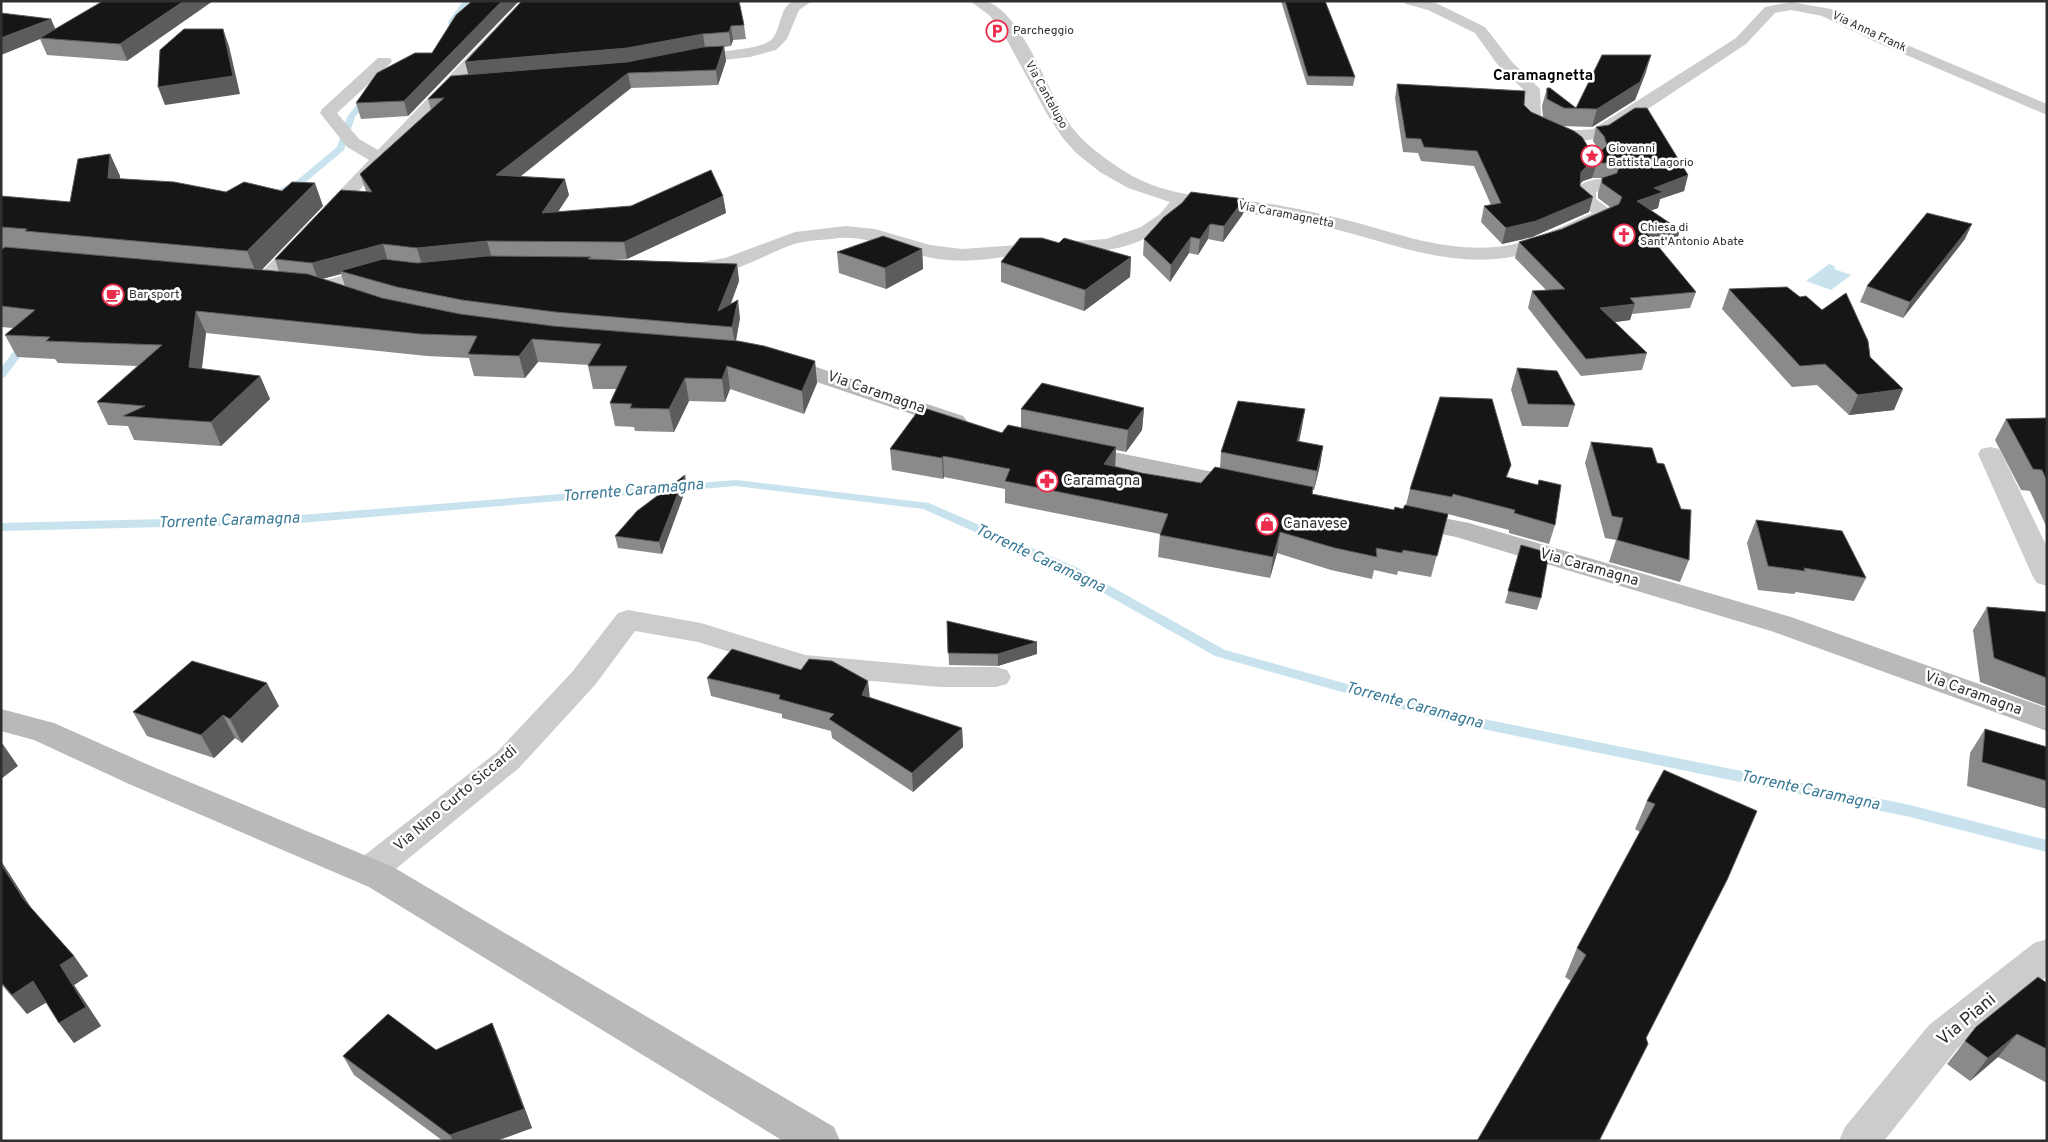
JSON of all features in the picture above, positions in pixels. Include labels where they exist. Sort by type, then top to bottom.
[{"type":"street","points":[[356,300],[302,287],[253,282],[381,159],[529,1]]},
{"type":"street","points":[[676,62],[705,55],[754,52],[772,47],[778,42],[793,7],[805,1]]},
{"type":"street","name":"Via Cantalupo","points":[[977,1],[994,11],[1017,43],[1045,92],[1053,113],[1068,135],[1090,155],[1125,178],[1150,191],[1181,200]]},
{"type":"street","points":[[1411,1],[1433,7],[1480,30],[1506,65],[1532,88],[1532,119],[1535,123],[1550,132],[1571,137],[1590,152]]},
{"type":"street","name":"Via Anna Frank","points":[[1571,137],[1598,134],[1741,41],[1770,10],[1782,6],[1826,12],[1883,40],[2047,110]]},
{"type":"street","points":[[381,159],[353,143],[343,128],[333,122],[328,114],[384,61]]},
{"type":"street","points":[[449,86],[468,84]]},
{"type":"street","name":"Via Caramagnetta","points":[[1181,200],[1247,206],[1312,218],[1427,249],[1463,253],[1498,253],[1543,241],[1606,214],[1587,200],[1585,193],[1586,189],[1602,178]]},
{"type":"street","points":[[672,268],[700,268],[735,261],[776,242],[797,237],[858,232],[873,234],[926,251],[962,255],[1011,250],[1087,248],[1119,241],[1159,225],[1174,213],[1181,200]]},
{"type":"street","points":[[302,287],[382,271],[401,270]]},
{"type":"street","name":"Via Caramagna","points":[[755,356],[818,373],[903,404],[973,426]]},
{"type":"street","points":[[1053,447],[1261,490]]},
{"type":"street","points":[[1990,454],[2047,577]]},
{"type":"street","name":"Via Caramagna","points":[[1386,515],[1460,530],[1781,624],[2047,720]]},
{"type":"street","name":"Via Nino Curto Siccardi","points":[[369,871],[508,760],[584,678],[628,620],[701,633],[804,665],[940,677],[996,677]]},
{"type":"street","points":[[1,720],[43,732],[140,775],[369,871],[820,1141]]},
{"type":"street","name":"Via Piani","points":[[1860,1141],[1943,1037],[2047,954]]},
{"type":"water","points":[[1829,264],[1836,267],[1834,269],[1851,275],[1831,290],[1806,281]]},
{"type":"building","points":[[103,1],[184,1],[120,44],[40,38]]},
{"type":"building","points":[[472,1],[502,1],[404,101],[356,103],[377,73],[415,53],[432,53],[456,15]]},
{"type":"building","points":[[522,1],[739,1],[744,25],[731,26],[729,32],[703,34],[627,48],[465,62]]},
{"type":"building","points":[[1285,1],[1325,1],[1355,77],[1308,76]]},
{"type":"building","points":[[1,13],[51,19],[1,38]]},
{"type":"building","points":[[184,29],[223,29],[233,76],[158,87],[160,50]]},
{"type":"building","points":[[724,46],[716,70],[628,73],[496,175],[565,179],[542,213],[631,206],[711,170],[723,196],[624,242],[487,241],[417,248],[383,244],[312,263],[275,259],[341,190],[372,192],[360,174],[444,98],[428,99],[451,76],[627,62],[703,47]]},
{"type":"building","points":[[1602,55],[1651,55],[1640,82],[1597,109],[1564,108],[1547,99],[1547,88],[1550,88],[1576,108]]},
{"type":"building","points":[[1397,84],[1525,91],[1524,105],[1531,112],[1574,131],[1582,137],[1590,150],[1602,150],[1607,145],[1604,136],[1596,127],[1609,125],[1635,108],[1647,108],[1688,175],[1654,188],[1663,192],[1637,201],[1680,230],[1647,233],[1696,292],[1630,298],[1635,304],[1600,308],[1647,353],[1586,359],[1532,291],[1565,289],[1519,242],[1562,229],[1619,204],[1622,197],[1602,183],[1602,178],[1617,173],[1619,167],[1617,163],[1597,163],[1587,166],[1581,172],[1580,186],[1593,197],[1536,221],[1506,228],[1484,206],[1501,203],[1477,151],[1424,147],[1421,139],[1406,138]]},
{"type":"building","points":[[110,154],[108,178],[174,182],[226,192],[244,182],[282,191],[292,182],[315,183],[247,251],[25,231],[27,229],[1,227],[1,196],[70,202],[78,159]]},
{"type":"building","points":[[1191,192],[1244,199],[1224,226],[1210,224],[1200,239],[1191,237],[1171,265],[1144,239]]},
{"type":"building","points":[[1927,213],[1972,224],[1910,302],[1867,286]]},
{"type":"building","points":[[883,236],[922,249],[885,268],[837,252]]},
{"type":"building","points":[[1020,238],[1042,238],[1059,243],[1064,238],[1131,257],[1085,290],[1001,262]]},
{"type":"building","points":[[5,247],[308,274],[382,298],[460,314],[553,326],[738,341],[764,346],[815,361],[802,391],[727,366],[722,379],[685,378],[669,409],[630,408],[632,404],[610,403],[627,366],[588,366],[601,344],[532,339],[519,356],[468,354],[477,336],[420,334],[196,311],[189,367],[260,376],[211,422],[123,416],[145,406],[97,402],[162,345],[46,341],[50,337],[5,335],[35,310],[1,306],[1,250]]},
{"type":"building","points":[[487,256],[591,257],[588,259],[737,264],[718,311],[738,300],[732,327],[555,312],[462,300],[397,287],[340,271],[383,259],[417,263]]},
{"type":"building","points":[[1787,287],[1800,297],[1806,296],[1822,310],[1846,293],[1868,341],[1870,357],[1903,389],[1858,395],[1825,364],[1800,366],[1729,289]]},
{"type":"building","points":[[1517,368],[1557,371],[1575,405],[1528,404]]},
{"type":"building","points":[[1042,383],[1144,408],[1128,430],[1021,409]]},
{"type":"building","points":[[1440,397],[1492,399],[1511,465],[1506,477],[1538,485],[1539,480],[1561,485],[1555,525],[1514,513],[1515,510],[1453,494],[1452,497],[1410,489]]},
{"type":"building","points":[[1238,401],[1305,409],[1297,441],[1323,446],[1317,471],[1221,452]]},
{"type":"building","points":[[921,407],[1002,433],[1008,425],[1116,447],[1104,464],[1142,473],[1201,483],[1215,467],[1313,487],[1312,494],[1394,510],[1395,507],[1403,509],[1405,505],[1448,514],[1437,556],[1403,550],[1402,553],[1376,548],[1377,557],[1335,548],[1280,532],[1273,557],[1160,535],[1168,514],[1005,481],[1010,469],[943,456],[942,458],[890,449]]},
{"type":"building","points":[[2047,418],[2047,481],[2042,470],[2033,469],[2006,419]]},
{"type":"building","points":[[1591,442],[1652,448],[1657,463],[1664,464],[1681,509],[1691,510],[1689,560],[1617,540],[1623,518],[1612,516]]},
{"type":"building","points":[[685,475],[659,542],[615,536],[637,511]]},
{"type":"building","points":[[1756,520],[1842,531],[1866,578],[1804,568],[1805,571],[1768,566]]},
{"type":"building","points":[[1521,545],[1549,553],[1541,598],[1508,591]]},
{"type":"building","points":[[1987,607],[2047,612],[2047,678],[1994,658]]},
{"type":"building","points":[[947,621],[1037,642],[998,654],[948,653]]},
{"type":"building","points":[[732,649],[801,670],[809,659],[832,661],[868,681],[862,695],[962,728],[912,773],[829,719],[834,714],[779,699],[780,695],[707,678]]},
{"type":"building","points":[[192,661],[267,683],[230,719],[223,715],[201,735],[133,712]]},
{"type":"building","points":[[1985,729],[2047,747],[2047,781],[1982,762]]},
{"type":"building","points":[[1664,770],[1757,811],[1727,880],[1646,1038],[1648,1044],[1599,1141],[1477,1141],[1586,955],[1577,948],[1655,804],[1647,801]]},
{"type":"building","points":[[1,864],[24,900],[74,956],[60,965],[86,1007],[59,1023],[33,981],[12,995],[1,982]]},
{"type":"building","points":[[2038,977],[2047,983],[2047,1049],[2017,1034],[1988,1058],[1965,1041],[1976,1027]]},
{"type":"building","points":[[388,1014],[436,1050],[492,1023],[524,1109],[450,1135],[343,1056]]},
{"type":"waterway","points":[[456,37],[451,22],[466,1]]},
{"type":"waterway","points":[[266,198],[298,184],[341,148],[351,117],[368,96]]},
{"type":"waterway","points":[[1,375],[26,342]]},
{"type":"waterway","name":"Torrente Caramagna","points":[[1,527],[288,520],[736,483],[925,506],[1072,570],[1220,653],[1444,716],[1910,811],[2047,846]]},
{"type":"place","name":"Parcheggio","points":[[997,31]]},
{"type":"place","name":"Giovanni Battista Lagorio","points":[[1592,156]]},
{"type":"place","name":"Chiesa di Sant'Antonio Abate","points":[[1624,235]]},
{"type":"place","name":"Bar sport","points":[[113,295]]},
{"type":"place","name":"Caramagna","points":[[1047,481]]},
{"type":"place","name":"Canavese","points":[[1267,524]]},
{"type":"district","name":"Caramagnetta","points":[[1543,76]]}]
